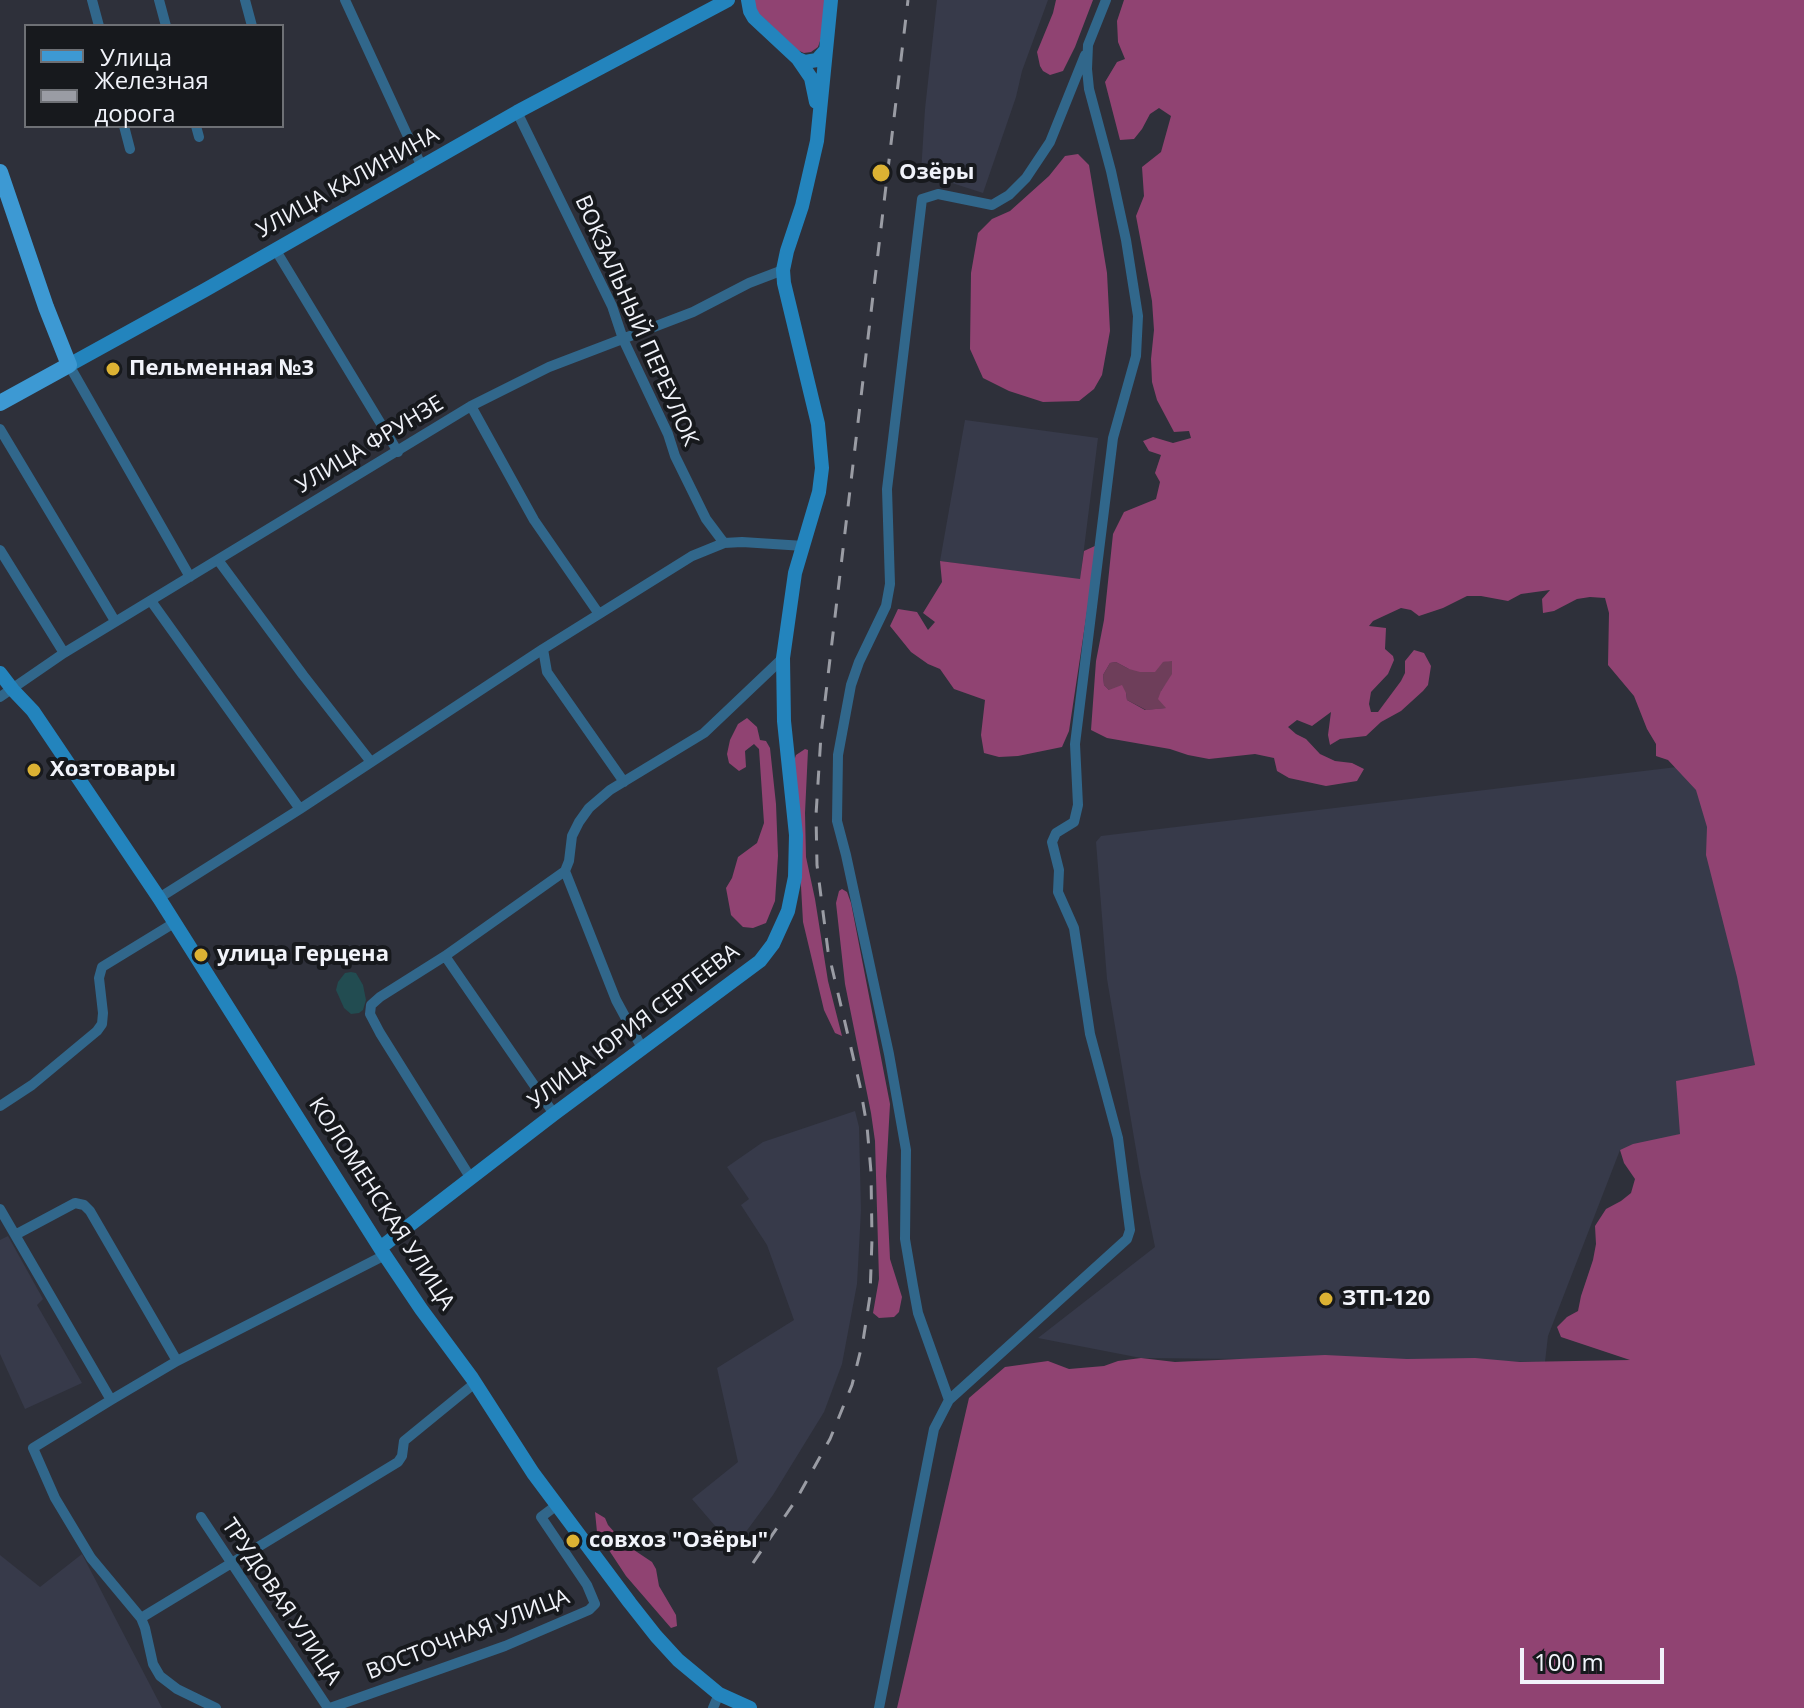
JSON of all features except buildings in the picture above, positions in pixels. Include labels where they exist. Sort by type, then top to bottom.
[{"type":"main road","points":[[0,172],[69,365]]},
{"type":"main road","name":"УЛИЦА КАЛИНИНА","points":[[0,403],[69,365]]},
{"type":"street","points":[[92,0],[98,24]]},
{"type":"street","points":[[159,0],[165,24]]},
{"type":"street","points":[[245,0],[251,24]]},
{"type":"street","points":[[345,0],[422,167]]},
{"type":"street","points":[[748,0],[754,18]]},
{"type":"street","name":"УЛИЦА ЮРИЯ СЕРГЕЕВА","points":[[141,1618],[91,1558],[55,1498],[33,1448],[177,1361],[383,1251],[470,1177],[760,961],[773,944],[788,911],[795,877],[796,835],[784,721],[783,658],[795,573],[819,492],[822,468],[818,424],[783,270],[817,141],[831,0]]},
{"type":"street","points":[[949,1400],[918,1313],[913,1286],[905,1239],[906,1150],[889,1054],[837,821],[838,755],[851,685],[886,606],[890,584],[887,489],[922,199],[938,194],[992,205],[1009,195],[1026,178],[1050,142],[1106,0]]},
{"type":"street","points":[[724,2],[737,4],[798,59],[811,78],[820,118]]},
{"type":"street","name":"УЛИЦА КАЛИНИНА","points":[[69,365],[517,112],[724,2]]},
{"type":"street","points":[[879,1708],[934,1429],[949,1400],[1127,1239],[1130,1230],[1118,1138],[1090,1034],[1074,928],[1058,892],[1059,870],[1052,842],[1056,833],[1074,822],[1078,805],[1075,744],[1113,438],[1136,356],[1138,316],[1126,240],[1089,89],[1088,45]]},
{"type":"street","points":[[798,59],[811,62],[825,51]]},
{"type":"street","name":"ВОКЗАЛЬНЫЙ ПЕРЕУЛОК","points":[[517,112],[612,306],[623,339],[681,469],[706,519],[724,543]]},
{"type":"street","points":[[125,128],[130,149]]},
{"type":"street","points":[[275,249],[398,452]]},
{"type":"street","name":"УЛИЦА ФРУНЗЕ","points":[[6,693],[115,621],[471,406],[549,367],[693,312],[749,283],[783,270]]},
{"type":"street","points":[[69,365],[190,577]]},
{"type":"street","points":[[471,406],[534,520],[599,614]]},
{"type":"street","points":[[0,429],[115,621]]},
{"type":"street","points":[[159,898],[692,556],[724,543],[804,546]]},
{"type":"street","points":[[0,550],[64,653]]},
{"type":"street","points":[[218,560],[371,762]]},
{"type":"street","points":[[151,601],[300,809]]},
{"type":"street","points":[[543,649],[547,672],[624,782]]},
{"type":"street","points":[[470,1177],[380,1033],[370,1014],[371,1005],[565,871],[572,836],[579,822],[599,799],[704,733],[783,658]]},
{"type":"street","name":"КОЛОМЕНСКАЯ УЛИЦА","points":[[0,673],[6,693],[33,711],[159,898],[383,1251],[475,1383],[522,1457],[656,1636],[716,1701],[750,1708]]},
{"type":"street","points":[[565,871],[616,1000],[642,1048]]},
{"type":"street","points":[[0,1106],[32,1085],[97,1031],[102,1024],[103,1013],[99,978],[102,967],[174,923]]},
{"type":"street","points":[[445,956],[554,1114]]},
{"type":"street","points":[[15,1235],[75,1203],[84,1205],[177,1361]]},
{"type":"street","points":[[0,1209],[111,1400]]},
{"type":"street","points":[[216,1708],[177,1689],[160,1676],[153,1664],[141,1618],[398,1462],[404,1441],[475,1383]]},
{"type":"street","name":"ВОСТОЧНАЯ УЛИЦА","points":[[329,1708],[505,1646],[589,1610],[595,1604],[587,1585],[541,1517],[557,1505]]},
{"type":"street","name":"ТРУДОВАЯ УЛИЦА","points":[[201,1517],[329,1708]]},
{"type":"shaded area","points":[[754,0],[825,0],[818,47],[804,53],[797,50],[755,10]]},
{"type":"shaded area","points":[[937,0],[1048,0],[983,193],[921,173]]},
{"type":"shaded area","points":[[1056,0],[1093,0],[1063,71],[1050,75],[1040,66],[1037,52]]},
{"type":"shaded area","points":[[1124,0],[1804,0],[1804,1708],[897,1708],[969,1398],[1005,1367],[1048,1361],[1069,1369],[1141,1358],[1175,1362],[1325,1355],[1520,1362],[1630,1360],[1561,1337],[1557,1327],[1578,1311],[1593,1260],[1595,1226],[1606,1209],[1631,1193],[1635,1179],[1624,1163],[1620,1150],[1633,1144],[1680,1134],[1676,1081],[1755,1065],[1737,977],[1706,855],[1707,827],[1696,790],[1668,760],[1656,756],[1656,744],[1634,696],[1608,665],[1609,613],[1605,598],[1577,599],[1543,613],[1542,599],[1550,590],[1521,594],[1508,601],[1467,596],[1419,616],[1401,608],[1373,621],[1369,626],[1386,628],[1385,649],[1394,660],[1388,674],[1371,692],[1371,712],[1378,712],[1401,681],[1405,661],[1414,650],[1424,653],[1431,666],[1428,685],[1401,711],[1381,722],[1366,736],[1340,739],[1330,745],[1331,712],[1312,726],[1297,720],[1288,727],[1306,739],[1320,754],[1364,769],[1357,781],[1326,786],[1289,778],[1277,771],[1274,758],[1255,754],[1209,759],[1107,738],[1091,730],[1096,661],[1104,620],[1113,534],[1124,512],[1156,499],[1160,482],[1155,473],[1161,455],[1149,451],[1143,441],[1153,437],[1173,443],[1191,438],[1189,431],[1174,432],[1157,400],[1152,382],[1152,301],[1136,216],[1144,196],[1142,167],[1161,152],[1171,116],[1159,108],[1150,114],[1134,139],[1120,140],[1105,82],[1117,62],[1125,59],[1118,42],[1117,21]],"holes":[[[1172,661],[1172,674],[1158,699],[1166,708],[1145,710],[1127,700],[1122,685],[1109,690],[1104,685],[1103,675],[1110,663],[1116,662],[1140,672],[1155,672],[1163,662]]]},
{"type":"shaded area","points":[[1078,154],[1089,165],[1107,273],[1110,331],[1102,375],[1094,389],[1079,401],[1043,402],[1009,391],[983,378],[970,349],[971,273],[978,233],[992,219],[1010,211],[1049,176],[1065,156]]},
{"type":"shaded area","points":[[965,420],[1098,438],[1080,580],[940,561]]},
{"type":"shaded area","points":[[1097,545],[1069,731],[1062,747],[1018,756],[999,757],[984,753],[981,735],[985,700],[954,689],[940,669],[911,652],[890,626],[898,609],[917,612],[928,630],[935,622],[923,613],[942,582],[940,561],[1080,579],[1084,551]]},
{"type":"shaded area","points":[[1172,660],[1173,674],[1161,691],[1167,708],[1146,710],[1127,700],[1126,693],[1109,690],[1104,685],[1103,675],[1110,663],[1116,662],[1129,669]]},
{"type":"shaded area","points":[[747,718],[757,727],[760,740],[766,741],[770,748],[778,856],[775,901],[766,923],[753,928],[743,927],[731,915],[726,888],[738,857],[757,843],[764,823],[759,749],[754,744],[745,751],[746,767],[739,771],[729,763],[727,754],[738,724]]},
{"type":"shaded area","points":[[808,750],[806,857],[828,981],[842,1036],[835,1033],[824,1010],[803,922],[794,761],[796,755]]},
{"type":"shaded area","points":[[1702,764],[1755,1065],[1677,1081],[1681,1134],[1620,1150],[1548,1336],[1545,1362],[1141,1358],[1038,1338],[1155,1247],[1107,979],[1096,842],[1101,836]]},
{"type":"shaded area","points":[[842,889],[847,892],[851,903],[890,1104],[886,1176],[890,1259],[902,1297],[899,1312],[894,1317],[879,1318],[873,1313],[879,1279],[875,1141],[845,984],[836,903]]},
{"type":"shaded area","points":[[345,973],[356,973],[363,985],[366,1000],[363,1010],[351,1014],[344,1008],[336,990]]},
{"type":"shaded area","points":[[855,1111],[859,1127],[861,1210],[857,1284],[842,1364],[824,1412],[773,1495],[734,1548],[692,1499],[738,1462],[717,1368],[794,1320],[767,1245],[741,1205],[749,1199],[727,1167],[763,1142]]},
{"type":"shaded area","points":[[8,1236],[43,1299],[37,1305],[82,1383],[25,1409],[0,1354],[0,1240]]},
{"type":"shaded area","points":[[595,1512],[605,1518],[625,1544],[652,1562],[659,1586],[676,1615],[677,1626],[671,1628],[626,1576],[597,1532]]},
{"type":"shaded area","points":[[82,1554],[162,1708],[0,1708],[0,1555],[40,1587]]},
{"type":"railway","points":[[753,1563],[796,1500],[830,1439],[852,1385],[870,1296],[871,1172],[867,1126],[828,951],[817,865],[816,815],[821,735],[908,0]]},
{"type":"place","name":"Озёры","points":[[881,173]]},
{"type":"place","name":"Пельменная №3","points":[[113,369]]},
{"type":"place","name":"Хозтовары","points":[[34,770]]},
{"type":"place","name":"улица Герцена","points":[[201,955]]},
{"type":"place","name":"ЗТП-120","points":[[1326,1299]]},
{"type":"place","name":"совхоз \"Озёры\"","points":[[573,1541]]}]
